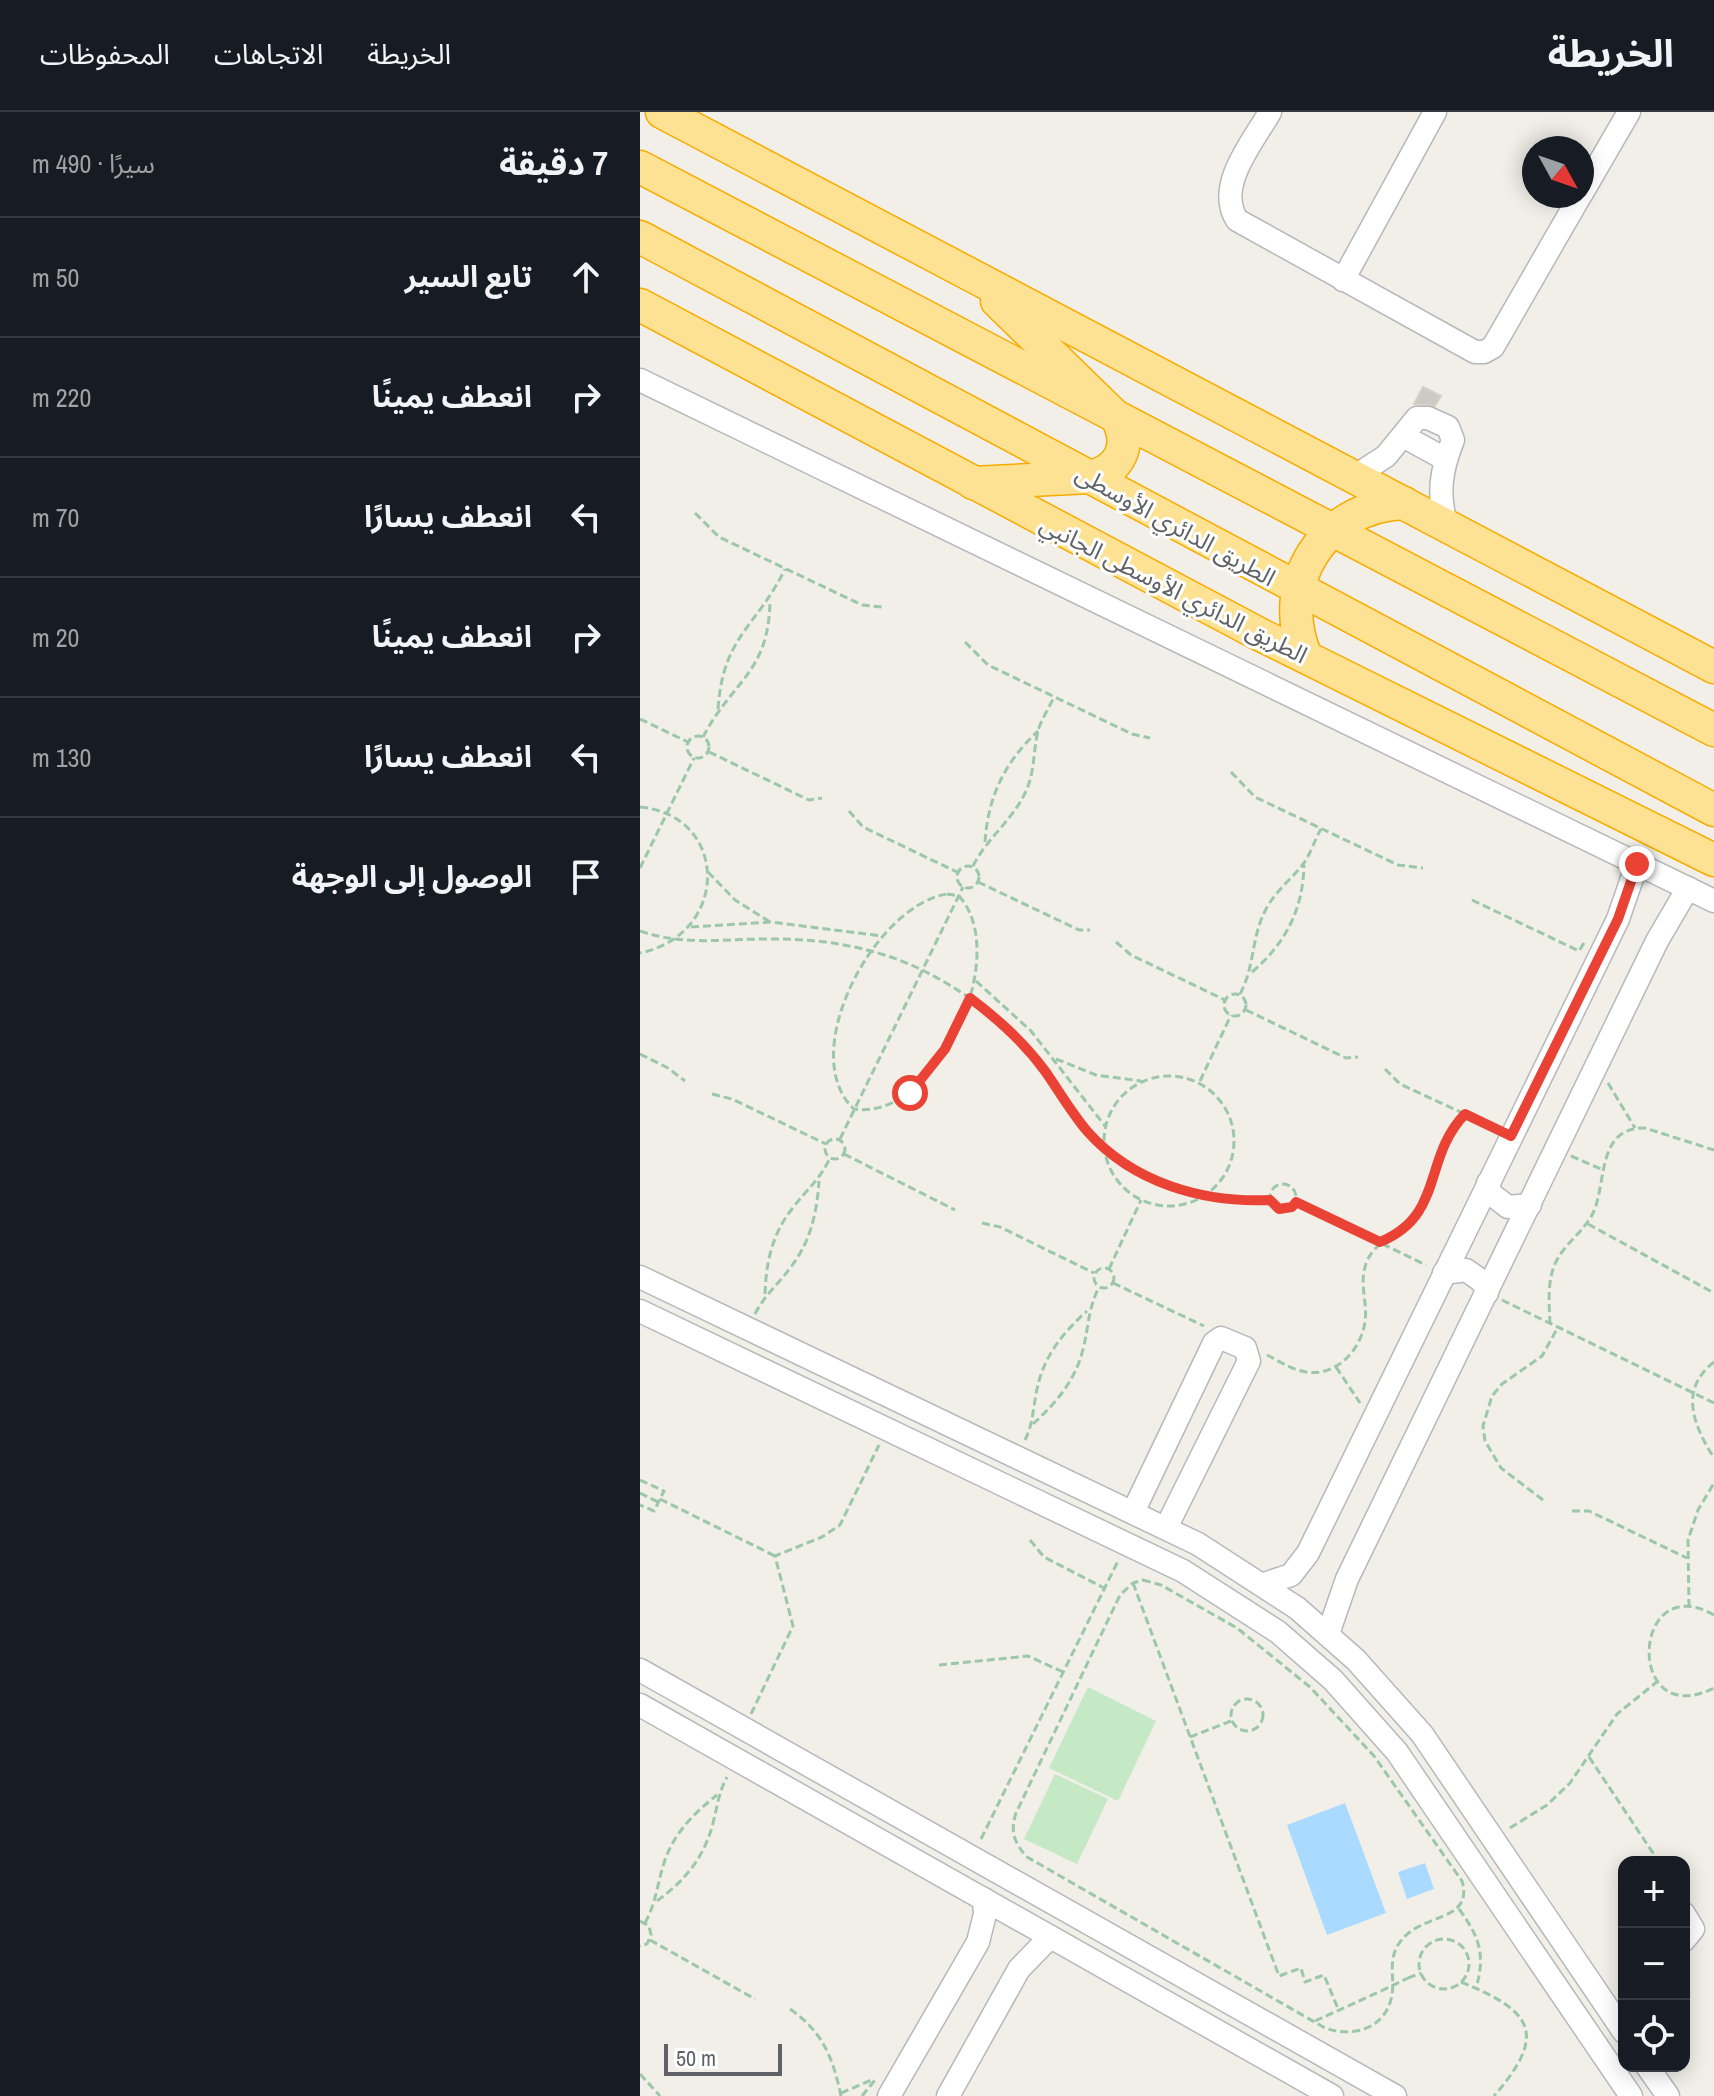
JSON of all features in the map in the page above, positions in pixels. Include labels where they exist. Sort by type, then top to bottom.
[{"type":"highway","points":[[662,112],[1714,667]]},
{"type":"highway","points":[[640,167],[1714,730]]},
{"type":"highway","name":"الطريق الدائري الأوسطى","points":[[640,237],[1297,591],[1714,810]]},
{"type":"highway","points":[[969,483],[1106,474],[1117,463],[1124,448],[1125,432],[1117,418],[972,276]]},
{"type":"highway","name":"الطريق الدائري الأوسطى الجانبي","points":[[640,305],[969,483],[1306,657],[1714,860]]},
{"type":"highway","points":[[1306,657],[1296,625],[1297,591],[1312,552],[1331,531],[1365,510],[1404,503]]},
{"type":"street","points":[[1270,112],[1231,183],[1231,212],[1244,226],[1475,352],[1484,352],[1493,347],[1573,208]]},
{"type":"street","points":[[1343,280],[1435,112]]},
{"type":"street","points":[[1594,173],[1629,112]]},
{"type":"street","points":[[640,380],[1714,901]]},
{"type":"street","points":[[1354,477],[1377,464],[1411,423],[1421,417],[1448,427],[1453,440],[1445,459],[1440,493],[1447,526]]},
{"type":"street","points":[[1264,1584],[1291,1575],[1301,1565],[1618,919],[1637,864]]},
{"type":"street","points":[[1328,1634],[1347,1579],[1657,941],[1688,888]]},
{"type":"street","points":[[1488,1183],[1491,1194],[1508,1207],[1530,1205]]},
{"type":"street","points":[[1444,1273],[1466,1270],[1483,1282],[1487,1293]]},
{"type":"street","points":[[640,1277],[1166,1528],[1264,1584],[1328,1634],[1410,1719],[1618,2023]]},
{"type":"street","points":[[640,1311],[1183,1571],[1246,1609],[1309,1658],[1359,1707],[1405,1765],[1631,2096]]},
{"type":"street","points":[[1133,1512],[1214,1343],[1221,1338],[1249,1351],[1249,1361],[1166,1528]]},
{"type":"street","points":[[640,1670],[1395,2096]]},
{"type":"street","points":[[640,1705],[1332,2096]]},
{"type":"street","points":[[884,2086],[978,1942],[985,1914],[984,1899]]},
{"type":"street","points":[[948,2096],[1019,1969],[1050,1937]]},
{"type":"street","points":[[1296,2076],[1311,2049]]},
{"type":"street","points":[[1651,2072],[1668,2096]]},
{"type":"path","points":[[695,513],[719,537],[862,605],[882,607]]},
{"type":"path","points":[[703,737],[718,709],[747,680],[758,662],[768,632],[770,600],[785,568]]},
{"type":"path","points":[[718,709],[721,678],[731,649],[755,614],[770,600]]},
{"type":"path","points":[[965,642],[988,665],[1132,734],[1150,738]]},
{"type":"path","points":[[973,866],[985,842],[991,800],[999,780],[1009,762],[1038,731],[1054,697]]},
{"type":"path","points":[[640,719],[688,742]]},
{"type":"path","points":[[985,842],[1001,828],[1025,793],[1033,773],[1038,731]]},
{"type":"path","points":[[694,758],[687,748],[692,737],[703,737],[709,743],[709,752]]},
{"type":"path","points":[[694,758],[709,752]]},
{"type":"path","points":[[709,752],[809,800],[822,798]]},
{"type":"path","points":[[640,868],[694,758]]},
{"type":"path","points":[[1231,772],[1255,797],[1398,865],[1423,868]]},
{"type":"path","points":[[640,807],[666,813],[694,837],[708,871],[735,900],[770,922]]},
{"type":"path","points":[[849,811],[863,827],[957,872]]},
{"type":"path","points":[[1240,994],[1252,972],[1275,950],[1292,923],[1300,904],[1304,863],[1321,828]]},
{"type":"path","points":[[1252,972],[1257,930],[1265,911],[1289,877],[1304,863]]},
{"type":"path","points":[[967,865],[973,866],[978,873],[978,882],[969,888],[963,887],[956,878],[957,872],[967,865]]},
{"type":"path","points":[[640,953],[675,941],[691,927],[704,900],[708,871]]},
{"type":"path","points":[[978,882],[1079,930],[1090,930]]},
{"type":"path","points":[[840,1139],[963,887]]},
{"type":"path","points":[[947,894],[959,896],[976,924],[979,952],[976,981],[945,1049],[910,1093],[884,1109],[854,1109],[837,1086],[834,1056],[845,1001],[870,951],[882,936],[923,901],[947,894]]},
{"type":"path","points":[[1472,900],[1579,951],[1586,938]]},
{"type":"path","points":[[691,927],[770,922],[832,927],[882,936]]},
{"type":"path","points":[[640,931],[675,941],[732,943],[798,938],[870,951],[922,970],[970,998],[1022,1043],[1075,1116],[1103,1147],[1150,1178],[1203,1196],[1270,1200],[1279,1209],[1292,1207],[1296,1202],[1294,1188],[1288,1184],[1274,1187],[1270,1200]]},
{"type":"path","points":[[1116,942],[1131,955],[1225,1000]]},
{"type":"path","points":[[976,981],[1055,1058],[1086,1105],[1105,1126]]},
{"type":"path","points":[[1240,994],[1229,995],[1225,1000],[1226,1012],[1237,1016],[1246,1010]]},
{"type":"path","points":[[1240,994],[1246,1001],[1246,1010]]},
{"type":"path","points":[[1246,1010],[1346,1058],[1358,1057]]},
{"type":"path","points":[[1199,1082],[1231,1015]]},
{"type":"path","points":[[640,1054],[668,1068],[685,1081]]},
{"type":"path","points":[[1055,1058],[1096,1075],[1141,1081],[1160,1076],[1180,1076],[1199,1082],[1215,1094],[1227,1110],[1233,1128],[1234,1148],[1229,1167],[1218,1184],[1203,1196],[1172,1206],[1141,1200],[1115,1179],[1103,1147],[1105,1126],[1118,1100],[1141,1081]]},
{"type":"path","points":[[1385,1069],[1400,1084],[1511,1136]]},
{"type":"path","points":[[1595,1069],[1618,1096],[1635,1128]]},
{"type":"path","points":[[712,1094],[732,1099],[826,1144]]},
{"type":"path","points":[[1249,1351],[1260,1352],[1307,1372],[1336,1367],[1351,1355],[1361,1338],[1366,1319],[1361,1284],[1364,1269],[1380,1242],[1397,1235],[1423,1210],[1443,1142],[1465,1114]]},
{"type":"path","points":[[1550,1324],[1550,1279],[1554,1265],[1587,1223],[1599,1197],[1601,1169],[1612,1144],[1635,1128],[1656,1130],[1714,1150]]},
{"type":"path","points":[[832,1139],[840,1139],[846,1148],[844,1154],[838,1159],[830,1158],[825,1152],[826,1144],[832,1139]]},
{"type":"path","points":[[1558,1146],[1601,1169]]},
{"type":"path","points":[[844,1154],[955,1210]]},
{"type":"path","points":[[819,1181],[803,1195],[778,1231],[766,1272],[765,1294],[795,1263],[806,1244],[818,1203],[819,1181],[830,1158]]},
{"type":"path","points":[[1141,1200],[1109,1269],[1113,1283],[1194,1321],[1221,1338]]},
{"type":"path","points":[[1296,1202],[1444,1273]]},
{"type":"path","points":[[982,1223],[1000,1227],[1094,1273]]},
{"type":"path","points":[[1587,1223],[1714,1293]]},
{"type":"path","points":[[1094,1273],[1101,1268],[1109,1269]]},
{"type":"path","points":[[1094,1273],[1094,1281],[1099,1287],[1107,1288],[1113,1283]]},
{"type":"path","points":[[1087,1311],[1082,1354],[1074,1374],[1056,1401],[1033,1424],[1039,1381],[1046,1361],[1064,1334],[1087,1311],[1099,1287]]},
{"type":"path","points":[[1487,1293],[1714,1403]]},
{"type":"path","points":[[1543,1500],[1501,1468],[1491,1456],[1483,1426],[1492,1396],[1502,1384],[1542,1356],[1558,1327]]},
{"type":"path","points":[[1714,1362],[1700,1377],[1693,1393],[1692,1412],[1697,1431],[1714,1458]]},
{"type":"path","points":[[1336,1367],[1352,1394],[1375,1415]]},
{"type":"path","points":[[640,1493],[775,1556],[822,1537],[840,1525],[887,1429]]},
{"type":"path","points":[[640,1480],[664,1491],[654,1511],[640,1505]]},
{"type":"path","points":[[1689,1607],[1687,1558],[1692,1525],[1714,1483]]},
{"type":"path","points":[[1572,1511],[1589,1511],[1687,1558]]},
{"type":"path","points":[[1030,1540],[1044,1557],[1104,1588]]},
{"type":"path","points":[[972,1857],[1126,1544]]},
{"type":"path","points":[[744,1728],[793,1626],[775,1556]]},
{"type":"path","points":[[1152,1581],[1197,1603],[1237,1628],[1310,1687],[1374,1756],[1462,1881],[1465,1891],[1459,1909],[1448,1916],[1421,1922],[1398,1945],[1391,1960],[1392,1992],[1380,2019],[1354,2033],[1339,2033],[1314,2022],[1027,1857],[1013,1837],[1016,1813],[1120,1595],[1133,1583],[1152,1581]]},
{"type":"path","points":[[1133,1583],[1279,1976],[1301,1968],[1305,1982],[1324,1975],[1339,2011]]},
{"type":"path","points":[[1714,1615],[1689,1607],[1665,1615],[1650,1634],[1647,1659],[1658,1681],[1679,1694],[1692,1695],[1714,1688]]},
{"type":"path","points":[[939,1665],[1028,1656],[1063,1672]]},
{"type":"path","points":[[1492,1837],[1547,1805],[1589,1757],[1617,1714],[1658,1681]]},
{"type":"path","points":[[1242,1699],[1260,1706],[1263,1719],[1254,1730],[1241,1731],[1231,1721],[1232,1708],[1242,1699]]},
{"type":"path","points":[[1190,1737],[1231,1721]]},
{"type":"path","points":[[1589,1757],[1655,1856]]},
{"type":"path","points":[[650,1940],[651,1930],[643,1922],[657,1901],[674,1889],[701,1856],[710,1836],[717,1795],[701,1807],[674,1840],[665,1860],[657,1901]]},
{"type":"path","points":[[1459,1909],[1482,1947],[1482,1968],[1476,1988]]},
{"type":"path","points":[[1421,1973],[1424,1949],[1446,1939],[1461,1946],[1468,1960],[1461,1982]]},
{"type":"path","points":[[640,1946],[650,1940]]},
{"type":"path","points":[[650,1940],[755,1999]]},
{"type":"path","points":[[1314,2022],[1421,1973]]},
{"type":"path","points":[[1421,1973],[1438,1988],[1461,1982],[1503,1999],[1517,2012],[1528,2046],[1523,2060],[1494,2096]]},
{"type":"path","points":[[790,2009],[821,2036],[831,2055],[841,2095],[884,2086]]},
{"type":"path","points":[[640,2074],[660,2096]]},
{"type":"green space","points":[[1088,1687],[1156,1721],[1118,1801],[1049,1768]]},
{"type":"green space","points":[[1055,1774],[1108,1799],[1077,1864],[1024,1839]]},
{"type":"water","points":[[1345,1803],[1386,1913],[1327,1935],[1287,1825]]},
{"type":"water","points":[[1425,1863],[1434,1889],[1407,1899],[1398,1872]]},
{"type":"building","points":[[1423,387],[1441,396],[1435,406],[1414,404]]},
{"type":"route","points":[[910,1093],[945,1049],[970,998],[1022,1043],[1088,1132],[1126,1164],[1176,1189],[1203,1196],[1225,1200],[1270,1200],[1273,1206],[1285,1210],[1296,1202],[1380,1242],[1397,1235],[1423,1210],[1443,1142],[1465,1114],[1511,1136],[1618,919],[1633,883],[1637,864]]}]
